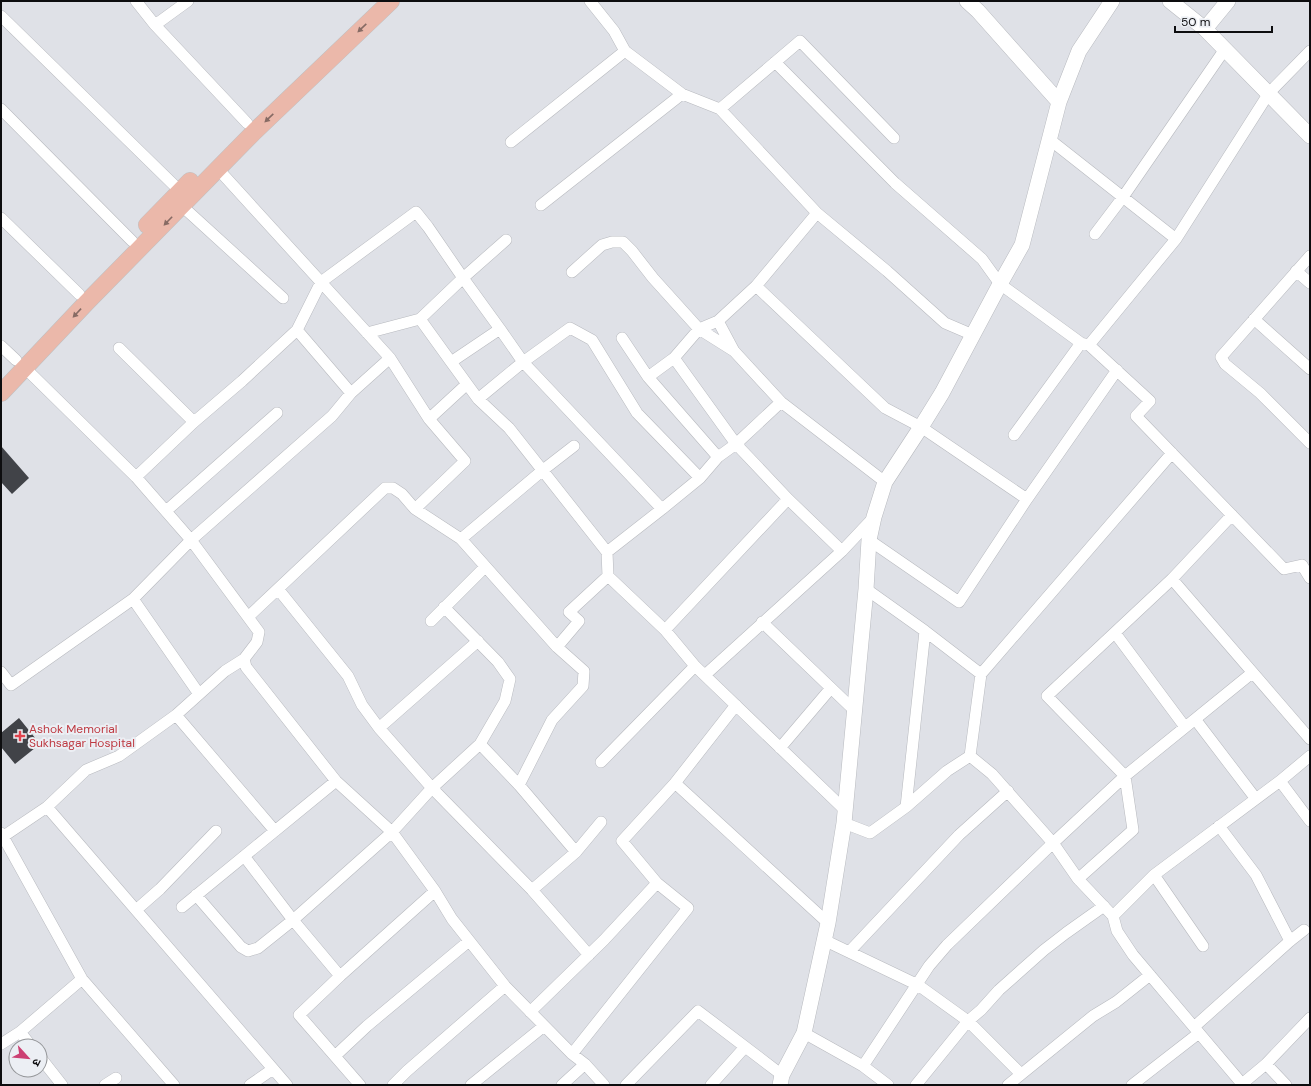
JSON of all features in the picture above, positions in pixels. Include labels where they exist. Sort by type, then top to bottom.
[{"type":"main road","points":[[1,393],[21,364],[79,294],[181,198],[246,123],[374,1]]},
{"type":"main road","points":[[181,198],[218,169],[255,131],[391,1]]},
{"type":"main road","points":[[1,376],[21,364],[87,302],[142,236]]},
{"type":"street","points":[[136,1],[155,25],[246,123]]},
{"type":"street","points":[[155,25],[188,1]]},
{"type":"street","points":[[590,1],[614,31],[625,51],[682,94],[720,109],[817,213],[887,271],[944,323],[973,335]]},
{"type":"street","points":[[967,1],[978,11],[1059,102]]},
{"type":"street","points":[[626,1085],[698,1011],[745,1047],[781,1080],[804,1033],[828,923],[845,817],[870,540],[874,517],[886,482],[942,392],[1022,245],[1059,102],[1079,51],[1112,1]]},
{"type":"street","points":[[1170,1],[1205,29],[1309,134]]},
{"type":"street","points":[[1205,29],[1228,1]]},
{"type":"street","points":[[1,16],[181,198],[283,298]]},
{"type":"street","points":[[720,109],[800,41],[894,138]]},
{"type":"street","points":[[1095,234],[1123,197],[1225,49]]},
{"type":"street","points":[[511,142],[625,51]]},
{"type":"street","points":[[1014,435],[1085,344],[1176,239],[1269,93],[1310,51]]},
{"type":"street","points":[[775,62],[895,184],[982,259],[1000,284],[1085,344],[1117,370],[1150,401],[1136,416],[1284,570],[1302,565],[1310,578]]},
{"type":"street","points":[[541,205],[682,94]]},
{"type":"street","points":[[1,109],[142,236]]},
{"type":"street","points":[[1049,139],[1176,239]]},
{"type":"street","points":[[218,169],[390,358],[429,418],[465,461],[414,509]]},
{"type":"street","points":[[136,477],[194,422],[242,381],[297,330],[321,282],[416,212],[523,362],[662,509]]},
{"type":"street","points":[[648,377],[674,358],[699,329],[718,321],[756,286],[817,213]]},
{"type":"street","points":[[1,218],[79,294]]},
{"type":"street","points":[[367,333],[420,319],[506,240]]},
{"type":"street","points":[[572,272],[602,245],[612,242],[623,242],[699,329],[734,351]]},
{"type":"street","points":[[1310,256],[1221,356],[1225,364],[1260,393],[1310,443]]},
{"type":"street","points":[[1296,271],[1310,283]]},
{"type":"street","points":[[756,286],[885,408],[921,427],[1027,500]]},
{"type":"street","points":[[420,319],[478,399],[509,428],[607,552],[608,576],[665,630],[695,666],[780,748],[845,817],[870,833],[906,807],[947,771],[970,756],[981,674],[1172,453]]},
{"type":"street","points":[[1254,319],[1310,369]]},
{"type":"street","points":[[718,321],[734,351],[781,402],[886,482]]},
{"type":"street","points":[[478,399],[523,362],[570,328],[592,340],[637,413],[700,478]]},
{"type":"street","points":[[451,362],[500,329]]},
{"type":"street","points":[[297,330],[351,392]]},
{"type":"street","points":[[622,338],[648,377],[718,457]]},
{"type":"street","points":[[1,346],[136,477],[191,540],[259,632],[256,642],[244,659],[225,672],[176,715],[119,756],[86,770],[47,807],[2,836],[82,979],[174,1085]]},
{"type":"street","points":[[119,348],[194,422]]},
{"type":"street","points":[[1,672],[10,685],[133,599],[191,540],[332,416],[351,392],[390,358]]},
{"type":"street","points":[[674,358],[736,444],[788,499],[842,551]]},
{"type":"street","points":[[870,540],[959,602],[1027,500],[1117,370]]},
{"type":"street","points":[[429,418],[467,384]]},
{"type":"street","points":[[607,552],[700,478],[718,457],[736,444],[781,402]]},
{"type":"street","points":[[166,511],[276,413]]},
{"type":"street","points":[[460,539],[542,470],[574,446]]},
{"type":"street","points":[[248,617],[385,488],[393,488],[402,494],[414,509],[460,539],[557,647],[584,672],[583,686],[552,720],[519,785]]},
{"type":"street","points":[[665,630],[788,499]]},
{"type":"street","points":[[1078,879],[1133,830],[1125,776],[1047,696],[1172,579],[1232,515]]},
{"type":"street","points":[[705,675],[842,551],[874,517]]},
{"type":"street","points":[[431,621],[485,567]]},
{"type":"street","points":[[557,647],[579,621],[569,612],[608,576]]},
{"type":"street","points":[[1172,579],[1310,739]]},
{"type":"street","points":[[278,589],[348,676],[362,705],[379,728],[432,788],[532,890],[589,955]]},
{"type":"street","points":[[866,589],[925,631],[981,674]]},
{"type":"street","points":[[133,599],[199,694]]},
{"type":"street","points":[[196,895],[241,947],[248,950],[258,948],[293,920],[392,832],[432,788],[480,744],[505,701],[510,679],[498,662],[444,607]]},
{"type":"street","points":[[762,622],[854,710]]},
{"type":"street","points":[[906,807],[925,631]]},
{"type":"street","points":[[1115,633],[1185,727]]},
{"type":"street","points":[[379,728],[478,641]]},
{"type":"street","points":[[244,659],[246,666],[336,781],[392,832],[435,891],[452,920],[505,986],[572,1054],[585,1064],[604,1085]]},
{"type":"street","points":[[601,762],[695,666]]},
{"type":"street","points":[[863,1066],[918,985],[929,966],[947,945],[1125,776],[1252,673]]},
{"type":"street","points":[[780,748],[831,688]]},
{"type":"street","points":[[572,1054],[688,908],[657,883],[622,841],[674,783],[736,705]]},
{"type":"street","points":[[176,715],[275,831]]},
{"type":"street","points":[[1195,719],[1256,799]]},
{"type":"street","points":[[480,744],[519,785],[576,852]]},
{"type":"street","points":[[970,756],[992,774],[1053,843],[1078,879],[1113,916],[1117,931],[1133,955],[1242,1085],[1266,1064],[1310,1018]]},
{"type":"street","points":[[1113,916],[1154,875],[1280,781],[1310,756]]},
{"type":"street","points":[[182,907],[336,781]]},
{"type":"street","points":[[1280,781],[1310,821]]},
{"type":"street","points":[[674,783],[828,923]]},
{"type":"street","points":[[849,952],[959,835],[1008,791]]},
{"type":"street","points":[[47,807],[286,1085]]},
{"type":"street","points":[[532,890],[576,852],[602,822]]},
{"type":"street","points":[[1219,826],[1256,875],[1290,941]]},
{"type":"street","points":[[136,910],[160,889],[216,831]]},
{"type":"street","points":[[244,856],[293,920],[340,976]]},
{"type":"street","points":[[1154,875],[1203,946]]},
{"type":"street","points":[[530,1012],[604,940],[657,883]]},
{"type":"street","points":[[360,1085],[299,1015],[435,891]]},
{"type":"street","points":[[916,1085],[968,1021],[981,1010],[999,990],[1044,950],[1104,906]]},
{"type":"street","points":[[1132,1085],[1197,1030],[1290,941],[1304,930]]},
{"type":"street","points":[[824,940],[918,985],[968,1021],[1021,1074]]},
{"type":"street","points":[[335,1056],[367,1026],[469,941]]},
{"type":"street","points":[[1008,1085],[1093,1016],[1116,1002],[1150,975]]},
{"type":"street","points":[[1,1044],[20,1032],[82,979]]},
{"type":"street","points":[[393,1085],[407,1071],[505,986]]},
{"type":"street","points":[[471,1085],[544,1026]]},
{"type":"street","points":[[20,1032],[25,1038]]},
{"type":"street","points":[[804,1033],[863,1066],[888,1085]]},
{"type":"street","points":[[711,1085],[745,1047]]},
{"type":"street","points":[[562,1085],[585,1064]]},
{"type":"street","points":[[1266,1064],[1286,1085]]},
{"type":"street","points":[[48,1067],[62,1085]]},
{"type":"street","points":[[250,1085],[273,1070]]},
{"type":"street","points":[[105,1085],[116,1078]]},
{"type":"building","points":[[1,446],[29,478],[12,494],[1,482]]},
{"type":"building","points":[[19,718],[40,744],[15,764],[1,747],[1,733]]},
{"type":"place","name":"Ashok Memorial Sukhsagar Hospital","points":[[20,736]]}]
